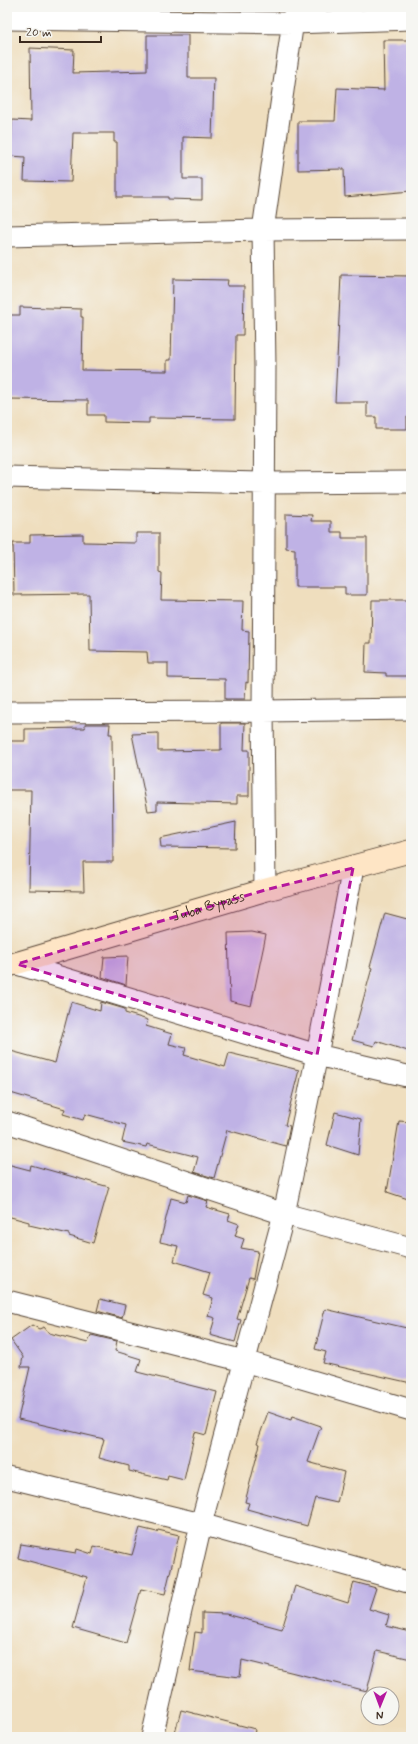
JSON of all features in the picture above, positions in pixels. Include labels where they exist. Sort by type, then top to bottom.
[{"type":"main road","name":"Juba Bypass","points":[[12,965],[264,890],[408,855]]},
{"type":"street","points":[[264,890],[263,712],[265,367],[263,230],[294,15]]},
{"type":"street","points":[[7,19],[294,15],[411,19]]},
{"type":"street","points":[[7,236],[263,230],[411,229]]},
{"type":"street","points":[[7,477],[265,483],[411,482]]},
{"type":"street","points":[[7,712],[263,712],[411,709]]},
{"type":"street","points":[[152,1737],[201,1524],[284,1214],[354,868]]},
{"type":"street","points":[[12,965],[317,1055],[411,1077]]},
{"type":"street","points":[[7,1122],[284,1214],[411,1248]]},
{"type":"street","points":[[7,1301],[244,1361],[411,1410]]},
{"type":"street","points":[[7,1477],[201,1524],[411,1583]]},
{"type":"highlighted area","points":[[353,868],[317,1055],[17,964],[265,890]]},
{"type":"building","points":[[147,35],[188,35],[188,78],[214,78],[212,138],[183,137],[183,179],[202,179],[202,200],[168,199],[168,197],[117,197],[117,142],[114,142],[114,133],[73,133],[71,182],[24,181],[25,157],[11,156],[12,120],[31,121],[30,48],[74,50],[73,73],[147,71]]},
{"type":"building","points":[[383,40],[411,40],[411,191],[345,197],[344,169],[298,170],[298,121],[335,121],[337,88],[384,90]]},
{"type":"building","points":[[341,275],[411,276],[411,417],[407,417],[407,429],[376,429],[376,417],[367,417],[367,402],[335,402]]},
{"type":"building","points":[[173,279],[228,280],[227,286],[244,286],[243,335],[236,335],[235,419],[149,418],[149,423],[104,422],[104,415],[88,415],[88,400],[7,399],[7,315],[20,315],[20,307],[81,309],[81,317],[83,317],[82,370],[167,371],[167,360],[171,360]]},
{"type":"building","points":[[286,514],[312,515],[311,521],[331,521],[331,532],[342,532],[342,538],[367,538],[367,595],[345,595],[345,587],[295,587],[295,549],[286,548]]},
{"type":"building","points":[[136,533],[159,533],[159,572],[162,573],[161,600],[243,601],[242,630],[249,631],[248,683],[246,682],[245,699],[225,699],[225,679],[168,678],[168,663],[148,663],[147,652],[90,651],[89,594],[14,595],[13,543],[30,543],[30,535],[83,534],[83,542],[136,543]]},
{"type":"building","points":[[372,600],[411,600],[411,676],[386,676],[386,673],[365,672],[366,643],[371,643]]},
{"type":"building","points":[[221,723],[245,723],[244,750],[249,750],[249,796],[237,796],[237,804],[157,802],[157,810],[148,811],[132,734],[158,733],[158,751],[221,750]]},
{"type":"building","points":[[85,724],[110,724],[109,734],[112,734],[113,862],[83,862],[84,891],[29,890],[31,790],[7,790],[7,741],[25,741],[25,729],[85,728]]},
{"type":"building","points":[[236,822],[235,848],[161,847],[160,838]]},
{"type":"building","points":[[385,913],[411,920],[411,1052],[376,1041],[374,1046],[352,1040],[372,968],[370,967]]},
{"type":"building","points":[[252,932],[266,935],[251,1006],[230,1001],[228,933]]},
{"type":"building","points":[[128,956],[126,985],[102,977],[104,957]]},
{"type":"building","points":[[71,1002],[100,1011],[101,1002],[125,1009],[125,1013],[148,1020],[146,1026],[172,1034],[169,1044],[186,1048],[184,1055],[225,1067],[229,1053],[299,1070],[285,1125],[290,1126],[286,1146],[227,1130],[214,1178],[194,1172],[198,1157],[147,1144],[146,1147],[122,1142],[126,1125],[85,1114],[83,1120],[63,1114],[65,1109],[7,1092],[7,1050],[55,1063]]},
{"type":"building","points":[[335,1112],[361,1119],[358,1155],[327,1145]]},
{"type":"building","points":[[399,1121],[411,1122],[411,1200],[387,1192]]},
{"type":"building","points":[[7,1164],[30,1170],[31,1165],[109,1187],[93,1243],[69,1236],[69,1234],[29,1225],[29,1222],[7,1216]]},
{"type":"building","points":[[188,1195],[208,1201],[206,1207],[230,1214],[228,1220],[239,1224],[235,1236],[244,1239],[241,1248],[258,1251],[253,1279],[249,1278],[237,1319],[241,1320],[235,1342],[210,1335],[215,1318],[208,1316],[213,1298],[203,1295],[210,1272],[174,1261],[178,1246],[160,1242],[171,1198],[186,1202]]},
{"type":"building","points":[[100,1299],[125,1305],[122,1318],[97,1311]]},
{"type":"building","points":[[325,1309],[411,1329],[411,1383],[323,1363],[326,1352],[315,1349]]},
{"type":"building","points":[[32,1325],[39,1329],[44,1327],[49,1333],[88,1343],[91,1335],[117,1341],[115,1351],[141,1359],[137,1372],[217,1392],[206,1435],[195,1432],[184,1480],[168,1476],[167,1480],[129,1471],[129,1466],[99,1458],[104,1439],[18,1419],[30,1367],[21,1367],[23,1357],[11,1340]]},
{"type":"building","points":[[268,1412],[291,1420],[292,1416],[321,1426],[308,1462],[344,1472],[337,1503],[315,1498],[307,1526],[247,1509],[249,1503],[245,1502],[260,1444],[257,1443]]},
{"type":"building","points":[[140,1528],[157,1532],[158,1530],[179,1535],[165,1594],[141,1589],[126,1643],[73,1628],[87,1577],[18,1558],[21,1544],[76,1553],[77,1549],[92,1554],[94,1546],[132,1555]]},
{"type":"building","points":[[354,1582],[376,1588],[369,1609],[389,1615],[386,1626],[411,1632],[411,1659],[377,1651],[368,1686],[360,1686],[360,1689],[242,1660],[240,1677],[190,1671],[195,1632],[202,1633],[202,1613],[226,1614],[282,1629],[295,1586],[348,1603]]},
{"type":"building","points":[[181,1710],[255,1729],[254,1737],[174,1737]]}]
